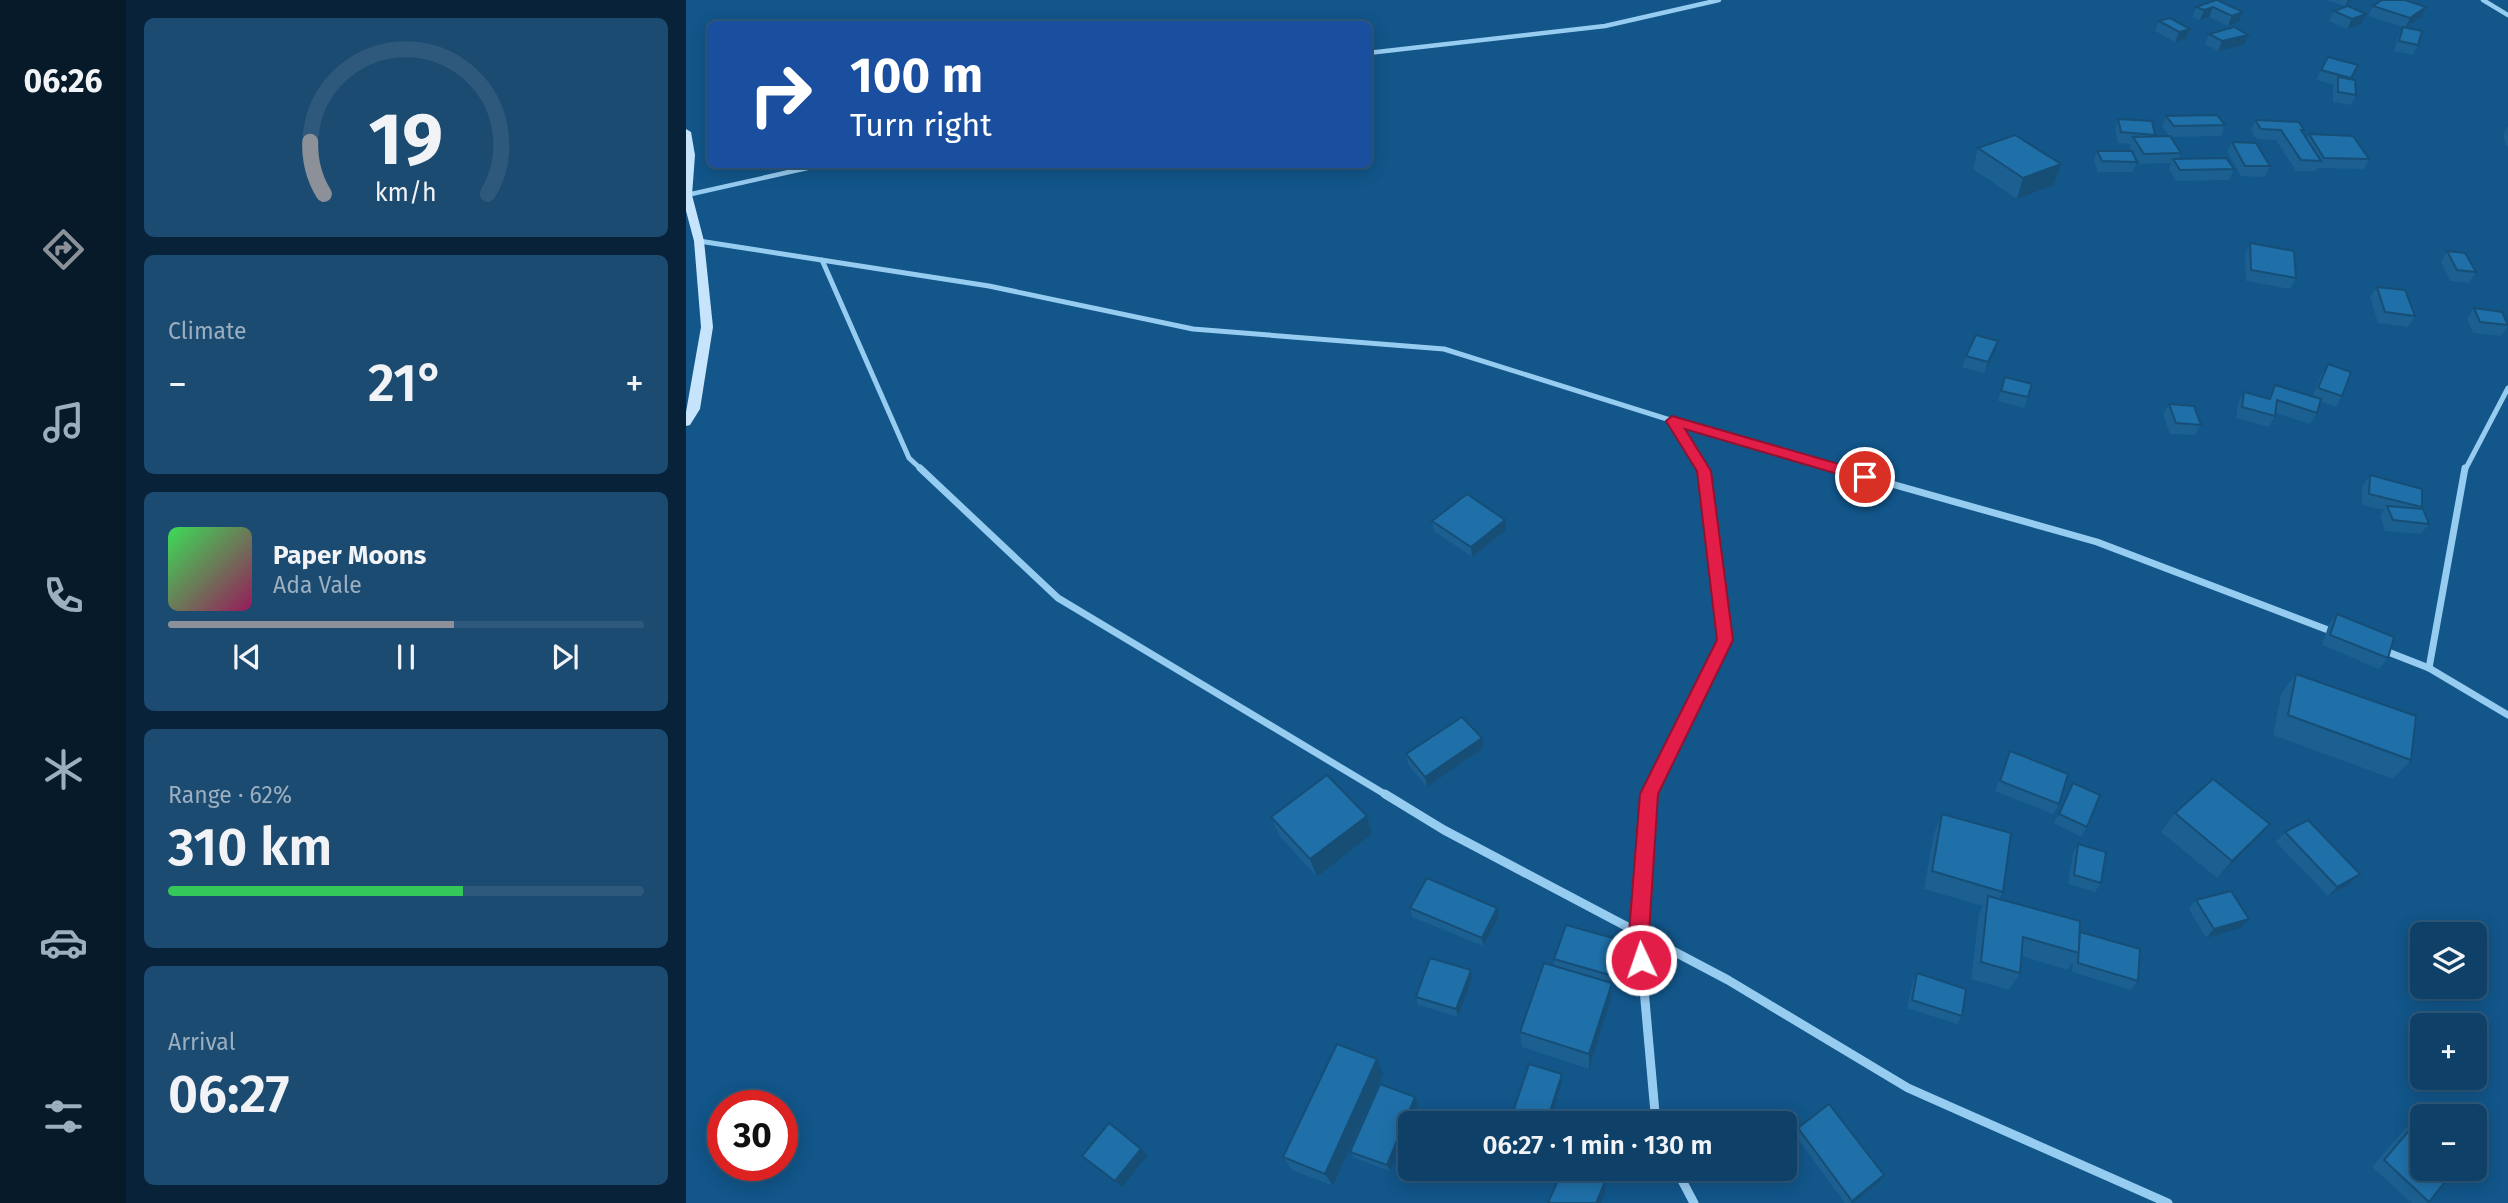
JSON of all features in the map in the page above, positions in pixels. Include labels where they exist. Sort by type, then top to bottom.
[{"type":"street","points":[[1372,53],[1605,26],[1719,0]]},
{"type":"street","points":[[2483,0],[2508,15]]},
{"type":"street","points":[[686,132],[690,156],[687,195],[699,241],[707,327],[694,410],[686,422]]},
{"type":"street","points":[[687,195],[807,168]]},
{"type":"street","points":[[699,241],[989,286],[1193,329],[1444,349],[1672,421],[2097,542],[2339,634]]},
{"type":"street","points":[[822,260],[909,458],[1058,598],[1444,830],[1728,980],[1908,1088],[2168,1203]]},
{"type":"street","points":[[2429,668],[2463,473],[2508,388]]},
{"type":"street","points":[[1655,1111],[1639,933],[1649,794],[1725,640],[1704,471],[1672,421]]},
{"type":"street","points":[[2378,648],[2429,668],[2508,715]]},
{"type":"street","points":[[1682,1181],[1694,1203]]},
{"type":"building","points":[[2216,0],[2243,12],[2232,16],[2213,7],[2204,10],[2196,7]]},
{"type":"building","points":[[2382,0],[2405,0],[2426,7],[2410,18],[2373,6]]},
{"type":"building","points":[[2348,6],[2366,14],[2352,19],[2334,11]]},
{"type":"building","points":[[2170,18],[2190,29],[2179,32],[2159,21]]},
{"type":"building","points":[[2234,27],[2248,35],[2222,41],[2209,34]]},
{"type":"building","points":[[2403,27],[2422,31],[2418,45],[2399,41]]},
{"type":"building","points":[[2328,57],[2358,65],[2351,78],[2321,70]]},
{"type":"building","points":[[2338,77],[2355,80],[2356,95],[2338,92]]},
{"type":"building","points":[[2217,115],[2225,125],[2174,126],[2166,116]]},
{"type":"building","points":[[2118,119],[2152,121],[2155,135],[2121,132]]},
{"type":"building","points":[[2255,120],[2299,122],[2304,130],[2301,130],[2321,161],[2301,160],[2281,130],[2261,129]]},
{"type":"building","points":[[2309,134],[2353,136],[2369,159],[2324,158]]},
{"type":"building","points":[[2015,135],[2061,164],[2023,178],[1978,148]]},
{"type":"building","points":[[2170,136],[2181,153],[2144,154],[2133,137]]},
{"type":"building","points":[[2232,142],[2256,143],[2270,166],[2245,166]]},
{"type":"building","points":[[2097,151],[2132,151],[2137,162],[2102,161]]},
{"type":"building","points":[[2226,158],[2234,169],[2180,170],[2173,159]]},
{"type":"building","points":[[2250,243],[2294,251],[2296,278],[2251,270]]},
{"type":"building","points":[[2447,251],[2465,253],[2476,272],[2457,270]]},
{"type":"building","points":[[2377,287],[2405,290],[2415,316],[2385,312]]},
{"type":"building","points":[[2474,308],[2502,312],[2508,325],[2480,322]]},
{"type":"building","points":[[1976,335],[1998,341],[1988,362],[1966,356]]},
{"type":"building","points":[[2328,364],[2351,372],[2342,396],[2318,388]]},
{"type":"building","points":[[2005,377],[2032,384],[2028,397],[2001,391]]},
{"type":"building","points":[[2275,385],[2321,399],[2317,413],[2277,400],[2275,416],[2242,407],[2244,392],[2270,399]]},
{"type":"building","points":[[2169,404],[2194,406],[2201,425],[2176,423]]},
{"type":"building","points":[[2370,475],[2422,489],[2422,507],[2369,494]]},
{"type":"building","points":[[1467,494],[1505,520],[1471,547],[1432,521]]},
{"type":"building","points":[[2387,506],[2423,509],[2429,524],[2393,520]]},
{"type":"building","points":[[2337,614],[2394,637],[2388,658],[2330,635]]},
{"type":"building","points":[[2296,674],[2416,716],[2411,760],[2288,715]]},
{"type":"building","points":[[1462,717],[1482,738],[1425,777],[1406,754]]},
{"type":"building","points":[[2010,751],[2068,774],[2059,804],[2000,781]]},
{"type":"building","points":[[1327,775],[1367,816],[1310,859],[1271,817]]},
{"type":"building","points":[[2213,779],[2270,824],[2232,861],[2175,813]]},
{"type":"building","points":[[2073,783],[2100,795],[2087,827],[2059,814]]},
{"type":"building","points":[[1942,814],[2011,833],[2003,892],[1932,871]]},
{"type":"building","points":[[2308,820],[2360,874],[2337,887],[2285,832]]},
{"type":"building","points":[[2078,844],[2106,852],[2101,883],[2074,875]]},
{"type":"building","points":[[1427,878],[1497,908],[1482,938],[1410,908]]},
{"type":"building","points":[[2231,891],[2249,919],[2214,929],[2196,900]]},
{"type":"building","points":[[1988,896],[2080,921],[2079,953],[2023,937],[2020,973],[1981,962]]},
{"type":"building","points":[[1566,925],[1631,943],[1620,978],[1554,959]]},
{"type":"building","points":[[2080,932],[2140,949],[2138,981],[2078,963]]},
{"type":"building","points":[[1430,958],[1471,970],[1456,1009],[1416,997]]},
{"type":"building","points":[[1544,963],[1612,983],[1589,1054],[1520,1032]]},
{"type":"building","points":[[1917,973],[1966,989],[1962,1016],[1912,1000]]},
{"type":"building","points":[[1337,1044],[1377,1059],[1325,1174],[1283,1157]]},
{"type":"building","points":[[1529,1064],[1562,1074],[1550,1111],[1513,1111]]},
{"type":"building","points":[[1380,1084],[1415,1097],[1409,1111],[1398,1111],[1398,1138],[1387,1165],[1350,1152]]},
{"type":"building","points":[[1829,1104],[1884,1175],[1852,1201],[1798,1128]]},
{"type":"building","points":[[1109,1123],[1141,1149],[1115,1181],[1082,1156]]},
{"type":"building","points":[[2410,1129],[2410,1181],[2446,1181],[2429,1202],[2384,1160]]},
{"type":"building","points":[[1558,1181],[1605,1182],[1596,1203],[1548,1203]]},
{"type":"route","points":[[1641,960],[1639,933],[1649,794],[1725,640],[1704,471],[1672,421],[1865,477]]}]
